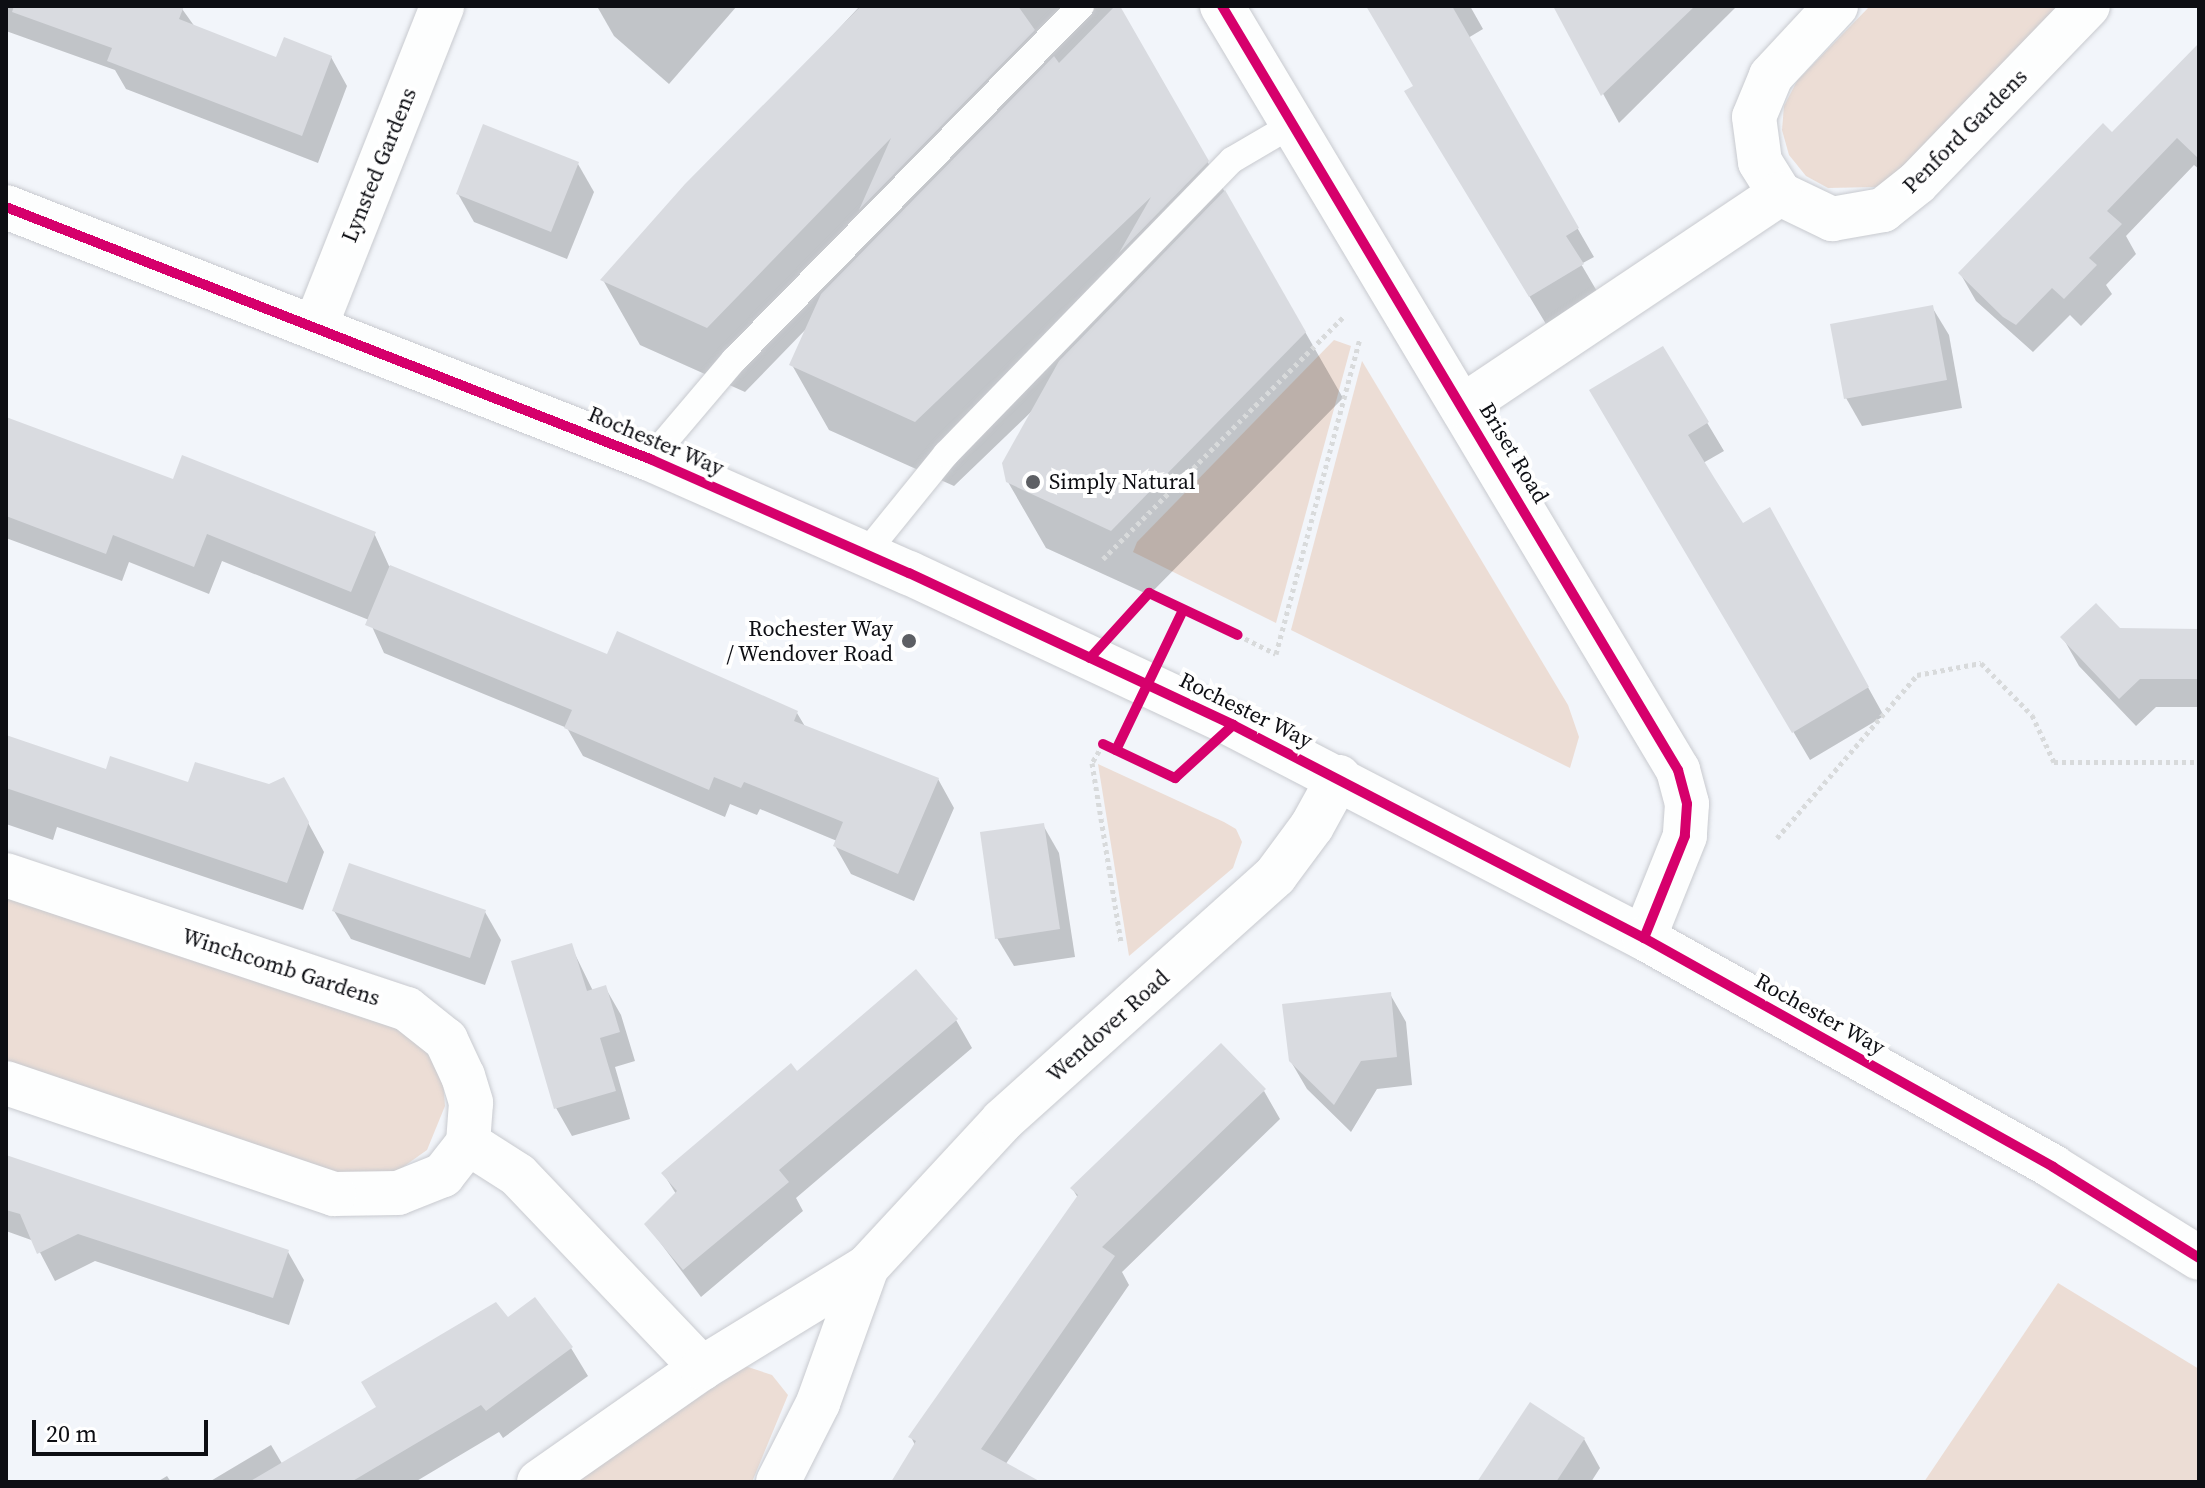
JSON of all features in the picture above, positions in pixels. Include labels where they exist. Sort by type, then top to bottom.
[{"type":"street","name":"Lynsted Gardens","points":[[316,325],[442,6]]},
{"type":"street","name":"Briset Road","points":[[1222,6],[1290,126],[1463,406],[1678,770],[1687,804],[1685,836],[1644,938]]},
{"type":"street","points":[[1463,406],[1780,194],[1760,162],[1754,117],[1771,76],[1836,6]]},
{"type":"street","name":"Penford Gardens","points":[[1780,194],[1832,219],[1883,210],[1917,183],[2088,6]]},
{"type":"street","name":"Rochester Way","points":[[6,207],[316,325],[650,459],[1147,684],[1339,777],[1644,938],[2053,1167],[2199,1258]]},
{"type":"street","name":"Wendover Road","points":[[539,1482],[702,1368],[867,1267],[1002,1121],[1275,876],[1312,826],[1339,777]]},
{"type":"street","name":"Winchcomb Gardens","points":[[6,875],[407,1009],[446,1040],[463,1076],[471,1103],[468,1143]]},
{"type":"street","points":[[6,1083],[334,1194],[398,1193],[443,1175],[468,1143],[518,1175],[702,1368]]},
{"type":"street","name":"Wendover Road","points":[[778,1482],[818,1403],[867,1267]]},
{"type":"lane","points":[[650,459],[734,360],[1081,6]]},
{"type":"lane","points":[[865,554],[946,454],[1232,160],[1290,126]]},
{"type":"path","points":[[1225,629],[1276,654],[1362,332],[1397,297]]},
{"type":"path","points":[[1103,559],[1347,313],[1362,332]]},
{"type":"path","points":[[1777,838],[1917,675],[1981,663],[2032,715],[2054,762],[2199,762]]},
{"type":"path","points":[[1132,1005],[1092,763],[1103,744],[1116,750],[1147,684]]},
{"type":"shaded area","points":[[1870,6],[2061,6],[1898,173],[1876,187],[1828,188],[1806,176],[1789,155],[1782,130],[1784,106],[1797,81]]},
{"type":"shaded area","points":[[1334,340],[1351,346],[1276,623],[1133,552],[1137,542]]},
{"type":"shaded area","points":[[1362,361],[1568,705],[1579,737],[1570,768],[1291,630]]},
{"type":"shaded area","points":[[1098,764],[1224,822],[1236,829],[1242,842],[1233,868],[1129,956]]},
{"type":"shaded area","points":[[6,894],[396,1024],[433,1057],[443,1081],[445,1106],[427,1150],[389,1177],[336,1174],[6,1062]]},
{"type":"shaded area","points":[[2058,1283],[2199,1369],[2199,1482],[1924,1482]]},
{"type":"shaded area","points":[[745,1366],[772,1375],[788,1395],[752,1482],[574,1482]]},
{"type":"building","points":[[14,6],[184,6],[179,19],[276,57],[284,37],[332,56],[302,136],[107,61],[112,48],[12,12]]},
{"type":"building","points":[[861,6],[1018,6],[1035,30],[859,210],[891,138],[707,328],[600,280],[685,184]]},
{"type":"building","points":[[1115,6],[1120,6],[1209,161],[1119,253],[1151,197],[915,422],[789,365],[821,294],[1054,56],[1059,63]]},
{"type":"building","points":[[1366,6],[1452,6],[1579,228],[1566,236],[1584,264],[1529,297],[1404,91],[1413,86]]},
{"type":"building","points":[[1553,6],[1695,6],[1601,96]]},
{"type":"building","points":[[2199,43],[2199,159],[2177,138],[2107,211],[2122,224],[2089,258],[2097,265],[2064,299],[2052,288],[2016,325],[2003,317],[1958,273],[2103,123],[2112,132]]},
{"type":"building","points":[[483,124],[579,162],[551,232],[456,194]]},
{"type":"building","points":[[1225,190],[1306,332],[1111,531],[1006,482],[1002,463],[1059,361]]},
{"type":"building","points":[[1933,305],[1947,380],[1844,399],[1830,324]]},
{"type":"building","points":[[1663,346],[1709,422],[1688,435],[1743,523],[1770,507],[1869,687],[1792,733],[1589,390]]},
{"type":"building","points":[[6,417],[173,479],[182,455],[376,532],[351,592],[207,534],[194,567],[113,535],[106,554],[6,516]]},
{"type":"building","points":[[390,565],[607,654],[617,631],[798,711],[794,721],[939,778],[898,874],[833,846],[843,822],[744,782],[741,788],[714,777],[709,790],[564,728],[572,710],[365,625]]},
{"type":"building","points":[[2096,603],[2120,628],[2199,629],[2199,679],[2140,679],[2119,699],[2060,637]]},
{"type":"building","points":[[6,735],[106,769],[110,756],[188,782],[195,762],[269,784],[284,777],[309,822],[287,883],[6,788]]},
{"type":"building","points":[[1044,823],[1060,929],[995,939],[980,832]]},
{"type":"building","points":[[349,863],[486,910],[470,958],[332,911]]},
{"type":"building","points":[[572,943],[587,991],[606,985],[620,1032],[600,1038],[616,1091],[554,1109],[511,961]]},
{"type":"building","points":[[916,969],[958,1019],[779,1170],[789,1182],[683,1270],[644,1224],[677,1191],[661,1173],[791,1063],[797,1071]]},
{"type":"building","points":[[1391,992],[1397,1057],[1361,1061],[1334,1105],[1289,1061],[1282,1004]]},
{"type":"building","points":[[1221,1043],[1266,1089],[1102,1247],[1115,1256],[981,1449],[1041,1482],[891,1482],[916,1441],[908,1437],[1078,1195],[1070,1188]]},
{"type":"building","points":[[6,1155],[289,1250],[273,1298],[78,1234],[37,1254],[20,1214],[6,1210]]},
{"type":"building","points":[[535,1297],[573,1347],[486,1411],[481,1405],[351,1482],[249,1482],[376,1407],[361,1382],[496,1302],[508,1317]]},
{"type":"building","points":[[1530,1402],[1585,1438],[1556,1482],[1477,1482]]},
{"type":"cycle path","points":[[1222,6],[1678,770],[1687,804],[1685,836],[1644,938]]},
{"type":"cycle path","points":[[6,207],[650,459],[909,573],[1233,725],[1644,938],[2053,1167],[2199,1258]]},
{"type":"cycle path","points":[[1090,658],[1149,593],[1238,635]]},
{"type":"cycle path","points":[[1116,750],[1183,610]]},
{"type":"cycle path","points":[[1103,744],[1175,778],[1233,725]]},
{"type":"place","name":"Simply Natural","points":[[1033,482]]},
{"type":"place","name":"Rochester Way / Wendover Road","points":[[909,641]]}]
